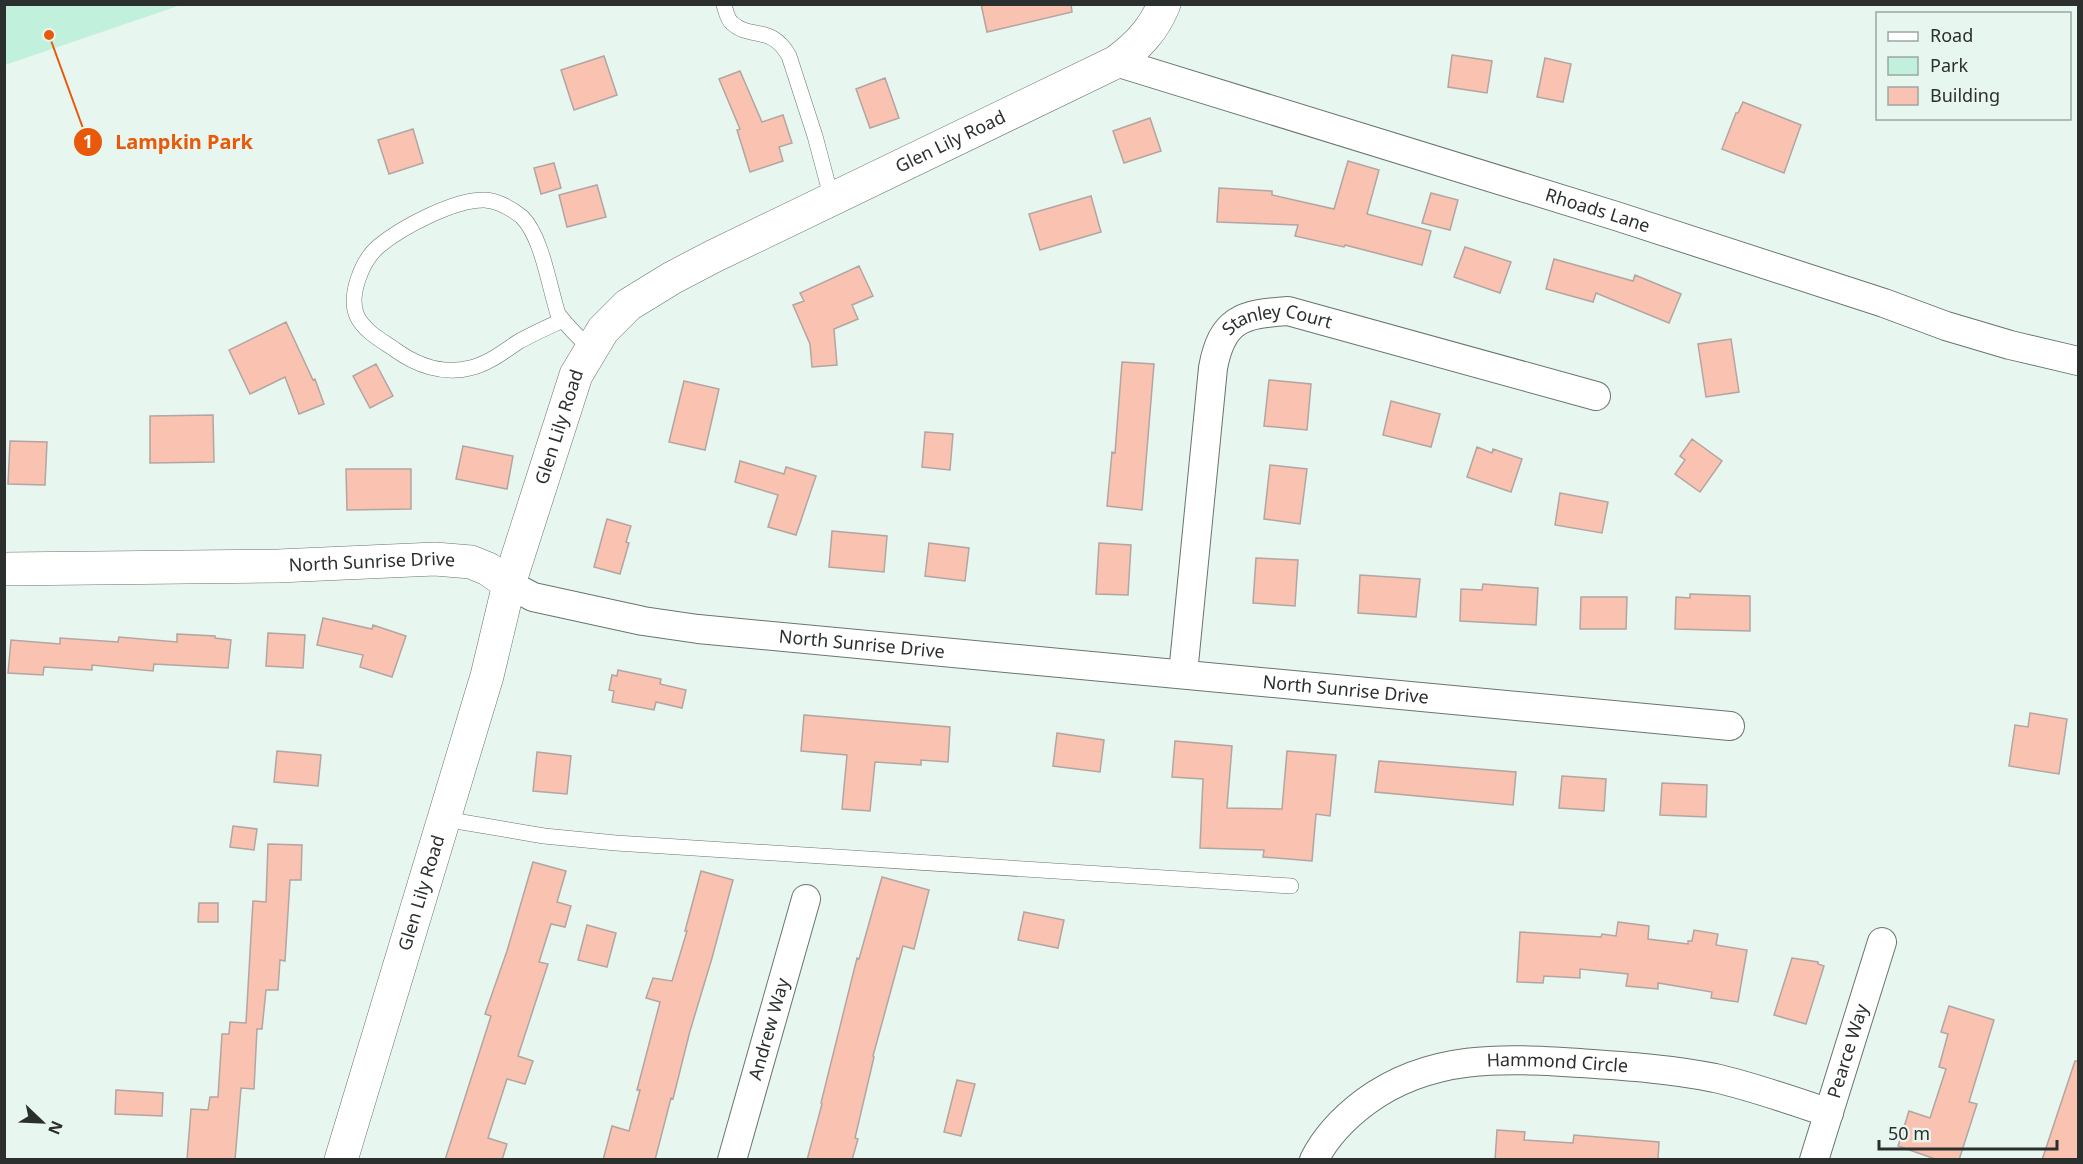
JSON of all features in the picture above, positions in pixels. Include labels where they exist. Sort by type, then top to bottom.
[{"type":"street","name":"Glen Lily Road","points":[[341,1160],[487,675],[509,584],[576,375],[603,330],[628,305],[714,255],[1116,62],[1128,54],[1150,30],[1164,4]]},
{"type":"street","name":"Rhoads Lane","points":[[1116,62],[1627,220],[1884,303],[1946,326],[2010,345],[2079,361]]},
{"type":"street","name":"Stanley Court","points":[[1183,674],[1213,368],[1217,346],[1229,328],[1247,317],[1288,310],[1596,396]]},
{"type":"street","name":"North Sunrise Drive","points":[[4,569],[278,566],[435,559],[471,562],[488,569],[533,597],[643,621],[698,629],[1730,726]]},
{"type":"street","name":"Andrew Way","points":[[732,1160],[806,899]]},
{"type":"street","name":"Pearce Way","points":[[1814,1160],[1882,942]]},
{"type":"street","name":"Hammond Circle","points":[[1314,1160],[1334,1129],[1377,1094],[1400,1080],[1424,1071],[1449,1064],[1476,1061],[1560,1062],[1684,1073],[1752,1088],[1829,1113]]},
{"type":"lane","points":[[724,5],[732,23],[740,28],[761,32],[772,37],[783,46],[789,56],[815,136],[832,200]]},
{"type":"lane","points":[[563,320],[520,341],[495,358],[471,368],[449,371],[429,368],[400,354],[371,333],[357,315],[354,293],[363,268],[377,247],[450,206],[468,201],[488,200],[508,207],[523,219],[537,239],[558,314],[563,320],[572,332],[591,349]]},
{"type":"lane","points":[[444,819],[543,836],[615,843],[1291,886]]},
{"type":"green space","points":[[5,4],[181,4],[181,5],[5,65]]},
{"type":"building","points":[[981,4],[1071,4],[1072,12],[987,32]]},
{"type":"building","points":[[1452,55],[1492,61],[1487,93],[1448,87]]},
{"type":"building","points":[[604,56],[617,95],[574,110],[561,70]]},
{"type":"building","points":[[1545,58],[1571,64],[1563,102],[1537,97]]},
{"type":"building","points":[[740,71],[762,122],[783,115],[792,143],[779,147],[783,161],[750,172],[737,130],[740,129],[719,79]]},
{"type":"building","points":[[885,78],[899,118],[870,128],[856,89]]},
{"type":"building","points":[[1743,102],[1801,125],[1784,173],[1722,149],[1736,113]]},
{"type":"building","points":[[1150,118],[1161,151],[1124,163],[1113,131]]},
{"type":"building","points":[[413,129],[423,163],[389,174],[378,140]]},
{"type":"building","points":[[1348,161],[1379,170],[1367,214],[1431,231],[1422,265],[1345,245],[1344,247],[1295,236],[1298,225],[1217,222],[1219,188],[1272,191],[1272,195],[1334,209]]},
{"type":"building","points":[[554,163],[561,188],[541,194],[534,168]]},
{"type":"building","points":[[597,185],[606,217],[567,227],[559,195]]},
{"type":"building","points":[[1431,193],[1458,200],[1450,230],[1422,223]]},
{"type":"building","points":[[1091,196],[1101,232],[1040,250],[1029,214]]},
{"type":"building","points":[[1465,247],[1511,262],[1500,293],[1454,277]]},
{"type":"building","points":[[1554,259],[1633,281],[1635,275],[1681,294],[1669,323],[1596,293],[1593,302],[1546,289]]},
{"type":"building","points":[[859,266],[873,296],[852,305],[858,319],[834,329],[837,365],[812,367],[810,344],[793,305],[804,301],[800,293]]},
{"type":"building","points":[[286,322],[313,380],[315,379],[324,404],[299,414],[285,377],[250,394],[229,350]]},
{"type":"building","points":[[1731,339],[1739,392],[1706,397],[1698,344]]},
{"type":"building","points":[[1122,362],[1154,364],[1142,510],[1107,506],[1112,452],[1115,453]]},
{"type":"building","points":[[376,364],[393,396],[370,408],[353,376]]},
{"type":"building","points":[[1269,380],[1311,384],[1307,430],[1264,426]]},
{"type":"building","points":[[684,381],[719,389],[705,450],[669,442]]},
{"type":"building","points":[[1391,401],[1440,414],[1431,447],[1383,435]]},
{"type":"building","points":[[213,415],[214,462],[150,463],[150,416]]},
{"type":"building","points":[[925,432],[953,434],[950,470],[922,467]]},
{"type":"building","points":[[1692,439],[1722,461],[1700,492],[1675,474],[1685,460],[1680,456]]},
{"type":"building","points":[[10,441],[47,442],[45,485],[8,484]]},
{"type":"building","points":[[463,446],[513,456],[507,489],[456,479]]},
{"type":"building","points":[[1477,447],[1492,453],[1493,449],[1522,459],[1511,492],[1467,477]]},
{"type":"building","points":[[740,461],[784,474],[786,467],[816,476],[796,535],[768,527],[778,495],[735,482]]},
{"type":"building","points":[[1270,465],[1307,469],[1300,524],[1264,519]]},
{"type":"building","points":[[346,469],[411,469],[411,509],[347,510]]},
{"type":"building","points":[[1560,493],[1608,502],[1602,533],[1555,525]]},
{"type":"building","points":[[607,519],[631,526],[626,542],[629,543],[620,574],[594,567]]},
{"type":"building","points":[[832,531],[887,536],[884,572],[829,567]]},
{"type":"building","points":[[929,543],[969,548],[965,581],[925,576]]},
{"type":"building","points":[[1099,543],[1131,545],[1128,595],[1096,594]]},
{"type":"building","points":[[1256,558],[1298,560],[1295,606],[1253,603]]},
{"type":"building","points":[[1360,575],[1420,579],[1416,617],[1358,613]]},
{"type":"building","points":[[1483,584],[1538,588],[1536,625],[1460,621],[1461,589],[1482,590]]},
{"type":"building","points":[[1690,594],[1750,596],[1750,631],[1675,629],[1676,597],[1690,598]]},
{"type":"building","points":[[1581,597],[1627,597],[1626,629],[1580,629]]},
{"type":"building","points":[[323,618],[372,629],[373,625],[406,636],[392,677],[360,667],[363,655],[317,645]]},
{"type":"building","points":[[268,633],[305,635],[303,668],[266,666]]},
{"type":"building","points":[[177,634],[215,636],[215,638],[231,640],[228,668],[154,664],[153,671],[92,665],[92,670],[44,667],[43,675],[8,673],[11,640],[60,644],[60,638],[118,642],[119,637],[177,642]]},
{"type":"building","points":[[618,670],[661,679],[660,684],[686,690],[682,708],[656,702],[654,710],[612,702],[614,691],[609,690],[612,675],[617,676]]},
{"type":"building","points":[[2030,713],[2067,719],[2059,774],[2009,766],[2015,725],[2028,727]]},
{"type":"building","points":[[804,715],[950,727],[948,762],[921,760],[921,765],[875,762],[870,811],[842,809],[847,755],[801,751]]},
{"type":"building","points":[[1057,733],[1104,740],[1100,772],[1053,766]]},
{"type":"building","points":[[1175,741],[1232,746],[1227,808],[1282,809],[1287,751],[1336,755],[1330,816],[1316,814],[1312,861],[1263,857],[1264,850],[1200,848],[1203,779],[1172,777]]},
{"type":"building","points":[[277,751],[321,755],[318,786],[274,782]]},
{"type":"building","points":[[537,752],[571,756],[567,794],[533,791]]},
{"type":"building","points":[[1379,761],[1516,772],[1513,805],[1375,792]]},
{"type":"building","points":[[1562,776],[1606,779],[1604,811],[1559,808]]},
{"type":"building","points":[[1662,783],[1707,785],[1706,817],[1660,815]]},
{"type":"building","points":[[233,826],[257,829],[254,850],[230,847]]},
{"type":"building","points":[[268,844],[302,845],[301,880],[290,880],[285,961],[280,960],[278,990],[266,990],[262,1029],[257,1029],[254,1089],[241,1088],[235,1160],[187,1160],[191,1109],[208,1110],[210,1097],[218,1097],[222,1034],[229,1034],[230,1022],[246,1023],[253,901],[266,902]]},
{"type":"building","points":[[533,862],[566,871],[557,902],[571,906],[565,927],[551,924],[539,962],[548,964],[518,1056],[533,1061],[525,1084],[507,1079],[488,1138],[507,1144],[502,1160],[445,1160],[491,1016],[485,1014],[507,951]]},
{"type":"building","points":[[701,871],[733,880],[655,1160],[603,1160],[612,1126],[629,1131],[640,1090],[637,1090],[660,1002],[646,998],[653,978],[672,981]]},
{"type":"building","points":[[882,877],[929,890],[914,949],[903,946],[873,1056],[852,1160],[807,1160],[857,958],[859,959]]},
{"type":"building","points":[[199,903],[218,903],[218,922],[198,922]]},
{"type":"building","points":[[1024,912],[1064,920],[1058,948],[1018,940]]},
{"type":"building","points":[[1618,922],[1649,926],[1648,939],[1688,944],[1688,941],[1692,941],[1694,930],[1718,934],[1716,945],[1747,950],[1738,1002],[1711,998],[1712,992],[1658,983],[1658,989],[1626,986],[1628,974],[1580,969],[1580,978],[1544,976],[1543,983],[1517,982],[1520,932],[1616,936]]},
{"type":"building","points":[[587,925],[616,933],[607,967],[578,960]]},
{"type":"building","points":[[1792,958],[1818,962],[1824,966],[1806,1024],[1774,1015]]},
{"type":"building","points":[[1949,1006],[1994,1020],[1969,1102],[1977,1104],[1959,1160],[1938,1160],[1898,1146],[1909,1111],[1930,1118],[1946,1069],[1939,1067],[1948,1034],[1941,1032]]},
{"type":"building","points":[[2075,1061],[2079,1061],[2079,1160],[2042,1160]]},
{"type":"building","points":[[957,1080],[975,1084],[961,1136],[944,1132]]},
{"type":"building","points":[[116,1090],[163,1093],[162,1116],[115,1114]]},
{"type":"building","points":[[1497,1130],[1525,1132],[1524,1140],[1573,1143],[1574,1135],[1659,1142],[1658,1160],[1495,1160]]},
{"type":"place","name":"Lampkin Park","points":[[49,35]]}]
